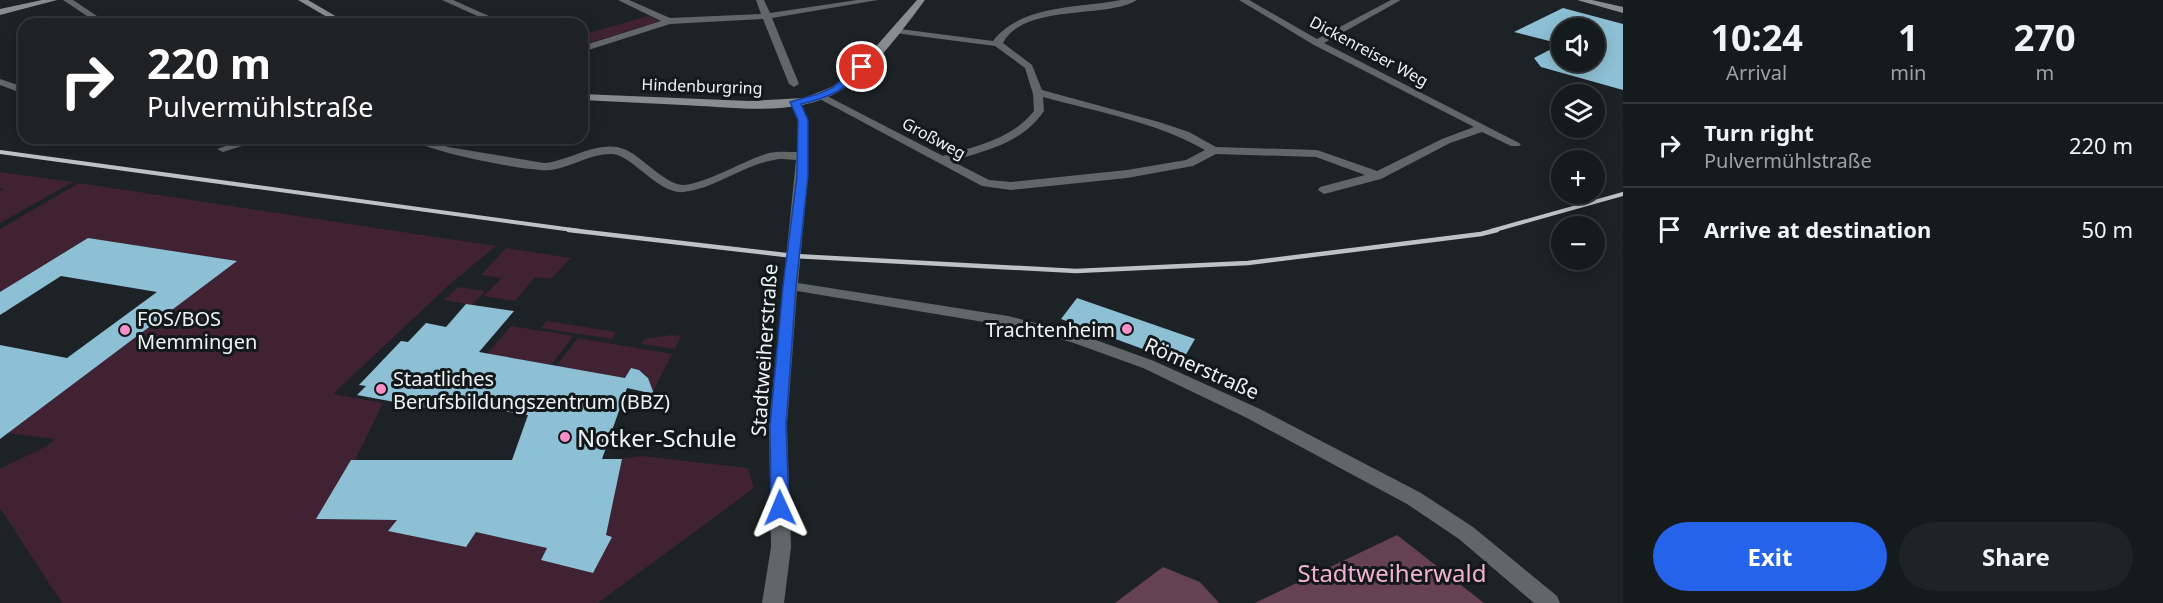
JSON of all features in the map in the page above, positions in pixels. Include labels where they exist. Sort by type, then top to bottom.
[{"type":"main road","points":[[0,12],[53,0]]},
{"type":"main road","points":[[302,0],[334,18]]},
{"type":"main road","points":[[821,97],[849,80],[876,54],[921,0]]},
{"type":"main road","points":[[1581,0],[1623,10]]},
{"type":"main road","name":"Hindenburgring","points":[[588,97],[746,103],[795,102],[821,97]]},
{"type":"street","points":[[67,0],[96,18]]},
{"type":"street","points":[[446,0],[489,18]]},
{"type":"street","points":[[622,0],[669,21]]},
{"type":"street","points":[[760,0],[794,84]]},
{"type":"street","points":[[588,47],[669,21],[768,16],[873,0]]},
{"type":"street","points":[[1096,0],[1108,7]]},
{"type":"street","points":[[998,44],[998,40],[1017,23],[1032,17],[1108,7],[1133,0]]},
{"type":"street","name":"Dickenreiser Weg","points":[[1243,0],[1317,43],[1515,144]]},
{"type":"street","points":[[1317,43],[1396,0]]},
{"type":"street","points":[[895,30],[998,44],[1029,67],[1038,92],[1039,111],[1030,123],[1013,136],[994,145],[941,160]]},
{"type":"street","points":[[0,82],[18,90]]},
{"type":"street","points":[[1038,92],[1155,124],[1185,134],[1214,150],[1317,154],[1377,176]]},
{"type":"street","name":"Großweg","points":[[821,97],[986,183],[1011,186],[1039,184],[1155,170],[1189,163],[1214,150]]},
{"type":"street","name":"Stadtweiherstraße","points":[[772,603],[781,547],[778,425],[802,176],[803,120],[795,102]]},
{"type":"street","points":[[1324,190],[1377,176],[1437,145],[1482,128]]},
{"type":"street","points":[[223,149],[240,144]]},
{"type":"street","points":[[430,144],[445,150],[544,167],[557,167],[591,154],[613,150],[621,152],[666,183],[681,189],[699,186],[772,156],[801,156]]},
{"type":"street","name":"Römerstraße","points":[[790,286],[1038,328],[1094,344],[1154,367],[1269,422],[1432,510],[1466,533],[1549,603]]},
{"type":"shaded area","points":[[648,16],[660,21],[588,43],[588,33]]},
{"type":"shaded area","points":[[0,172],[73,182],[0,223],[0,191],[3,189],[0,188]]},
{"type":"shaded area","points":[[79,183],[496,246],[450,284],[333,394],[383,403],[355,460],[316,519],[397,520],[388,531],[466,547],[476,532],[547,548],[541,560],[593,573],[612,537],[602,534],[609,518],[622,459],[642,456],[748,468],[754,488],[598,603],[62,603],[0,508],[0,469],[47,446],[55,439],[7,433],[236,261],[88,238],[0,292],[0,229]]},
{"type":"shaded area","points":[[506,248],[571,258],[551,279],[535,277],[515,301],[484,296],[502,278],[481,275]]},
{"type":"shaded area","points":[[459,287],[485,291],[472,305],[444,300]]},
{"type":"shaded area","points":[[547,321],[616,332],[612,339],[541,328]]},
{"type":"shaded area","points":[[511,326],[573,336],[551,365],[487,354]]},
{"type":"shaded area","points":[[681,336],[675,349],[641,344],[644,339]]},
{"type":"shaded area","points":[[578,338],[672,354],[652,393],[648,392],[649,379],[647,376],[636,369],[631,368],[625,378],[556,366]]},
{"type":"green space","name":"Stadtweiherwald","points":[[1397,535],[1484,603],[1255,603]]},
{"type":"green space","points":[[1163,567],[1200,582],[1219,603],[1115,603]]},
{"type":"building","points":[[1563,8],[1600,18],[1551,18],[1551,41],[1514,32]]},
{"type":"building","points":[[1605,19],[1623,24],[1623,90],[1559,72],[1605,72]]},
{"type":"building","points":[[1551,49],[1551,70],[1541,67],[1534,58]]},
{"type":"building","name":"FOS/BOS Memmingen","points":[[88,238],[237,261],[0,439],[0,345],[67,358],[157,292],[61,276],[0,315],[0,292]]},
{"type":"building","name":"Trachtenheim","points":[[1077,298],[1195,339],[1181,363],[1061,319]]},
{"type":"building","name":"Notker-Schule","points":[[466,304],[514,311],[479,352],[625,378],[631,368],[639,370],[648,378],[654,394],[627,388],[602,459],[622,459],[606,535],[612,537],[593,573],[541,560],[547,548],[476,532],[466,547],[388,531],[397,520],[316,519],[351,460],[512,460],[528,415],[435,400],[427,408],[357,395],[366,386],[359,385],[401,341],[408,342],[426,323],[446,327]]},
{"type":"railway","points":[[0,152],[580,231]]},
{"type":"railway","points":[[1491,231],[1623,194]]},
{"type":"railway","points":[[569,230],[794,256],[1076,271],[1248,263],[1481,234],[1497,230]]},
{"type":"place","name":"Trachtenheim","points":[[1127,329]]},
{"type":"place","name":"FOS/BOS Memmingen","points":[[125,330]]},
{"type":"place","name":"Staatliches Berufsbildungszentrum (BBZ)","points":[[381,389]]},
{"type":"place","name":"Notker-Schule","points":[[565,437]]},
{"type":"route","points":[[780,508],[778,425],[802,176],[803,120],[795,102],[821,97],[836,90],[862,67]]}]
